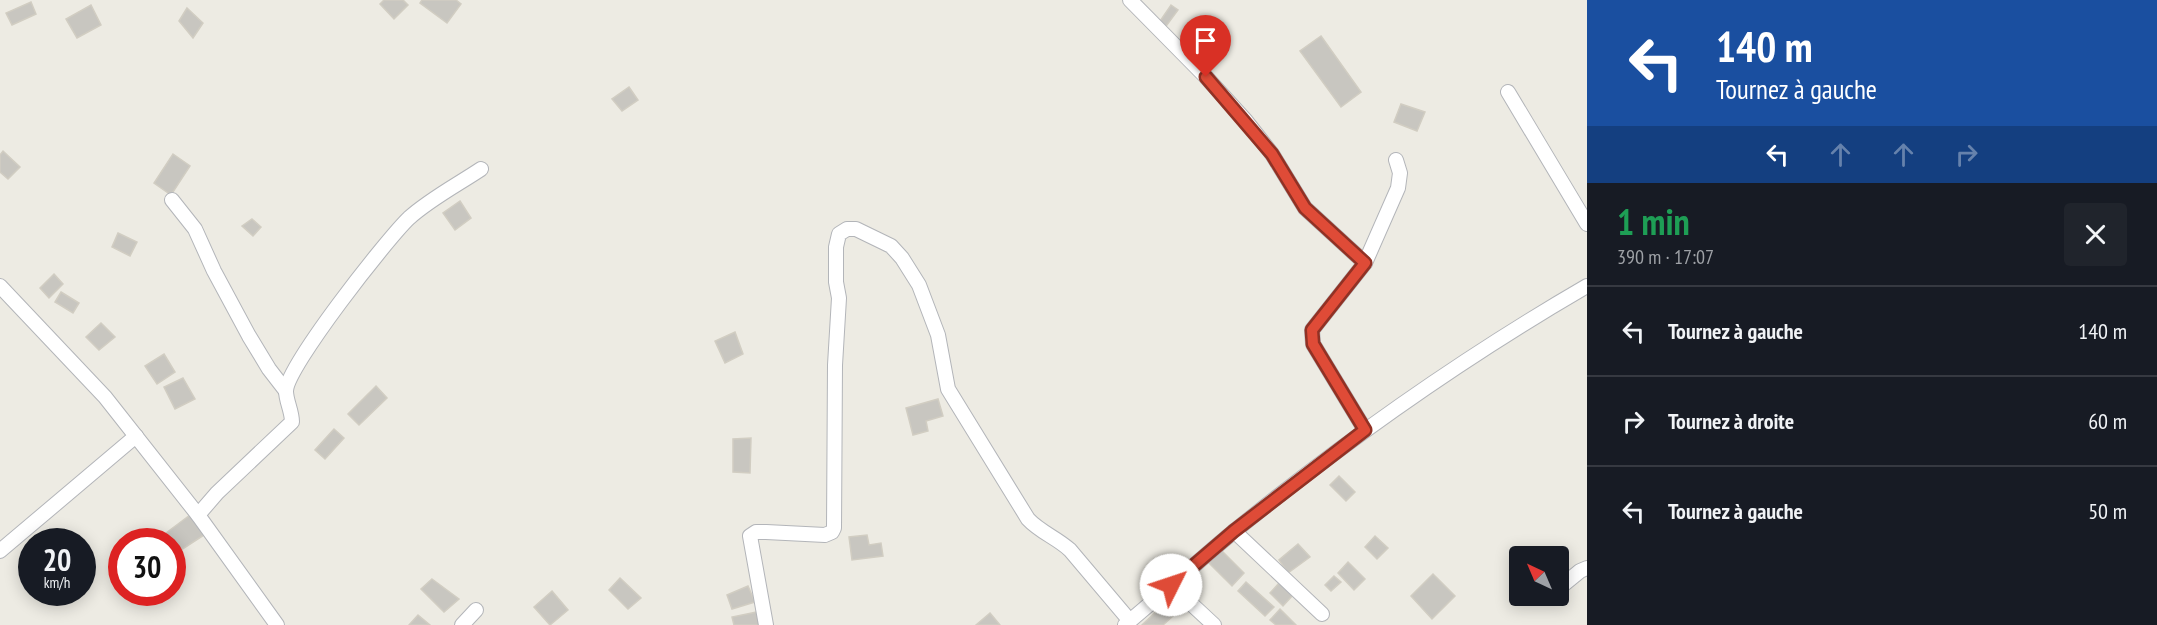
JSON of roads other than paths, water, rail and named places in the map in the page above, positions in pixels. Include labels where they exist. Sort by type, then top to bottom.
[{"type":"street","points":[[1130,0],[1246,121],[1272,154],[1305,208],[1365,263]]},
{"type":"street","points":[[1508,92],[1587,224]]},
{"type":"street","points":[[1365,430],[1313,344],[1312,330],[1365,263],[1398,188],[1400,173],[1396,160]]},
{"type":"street","points":[[286,391],[295,368],[317,334],[398,230],[423,207],[481,169]]},
{"type":"street","points":[[172,200],[195,230],[213,271],[249,336],[269,369],[286,391],[292,412],[292,422],[218,492],[198,515]]},
{"type":"street","points":[[766,625],[750,536],[756,532],[825,535],[832,532],[834,528],[835,365],[839,298],[836,282],[836,247],[839,234],[847,228],[856,229],[877,238],[891,246],[902,258],[919,285],[938,334],[948,389],[1028,519],[1037,529],[1062,542],[1070,550],[1127,623],[1234,531],[1365,430],[1468,358],[1587,286]]},
{"type":"street","points":[[0,286],[105,396],[198,515],[277,625]]},
{"type":"street","points":[[0,551],[136,436]]},
{"type":"street","points":[[1234,531],[1322,614]]},
{"type":"street","points":[[1569,580],[1587,568]]},
{"type":"street","points":[[1171,585],[1214,625]]},
{"type":"street","points":[[462,625],[476,610]]}]
